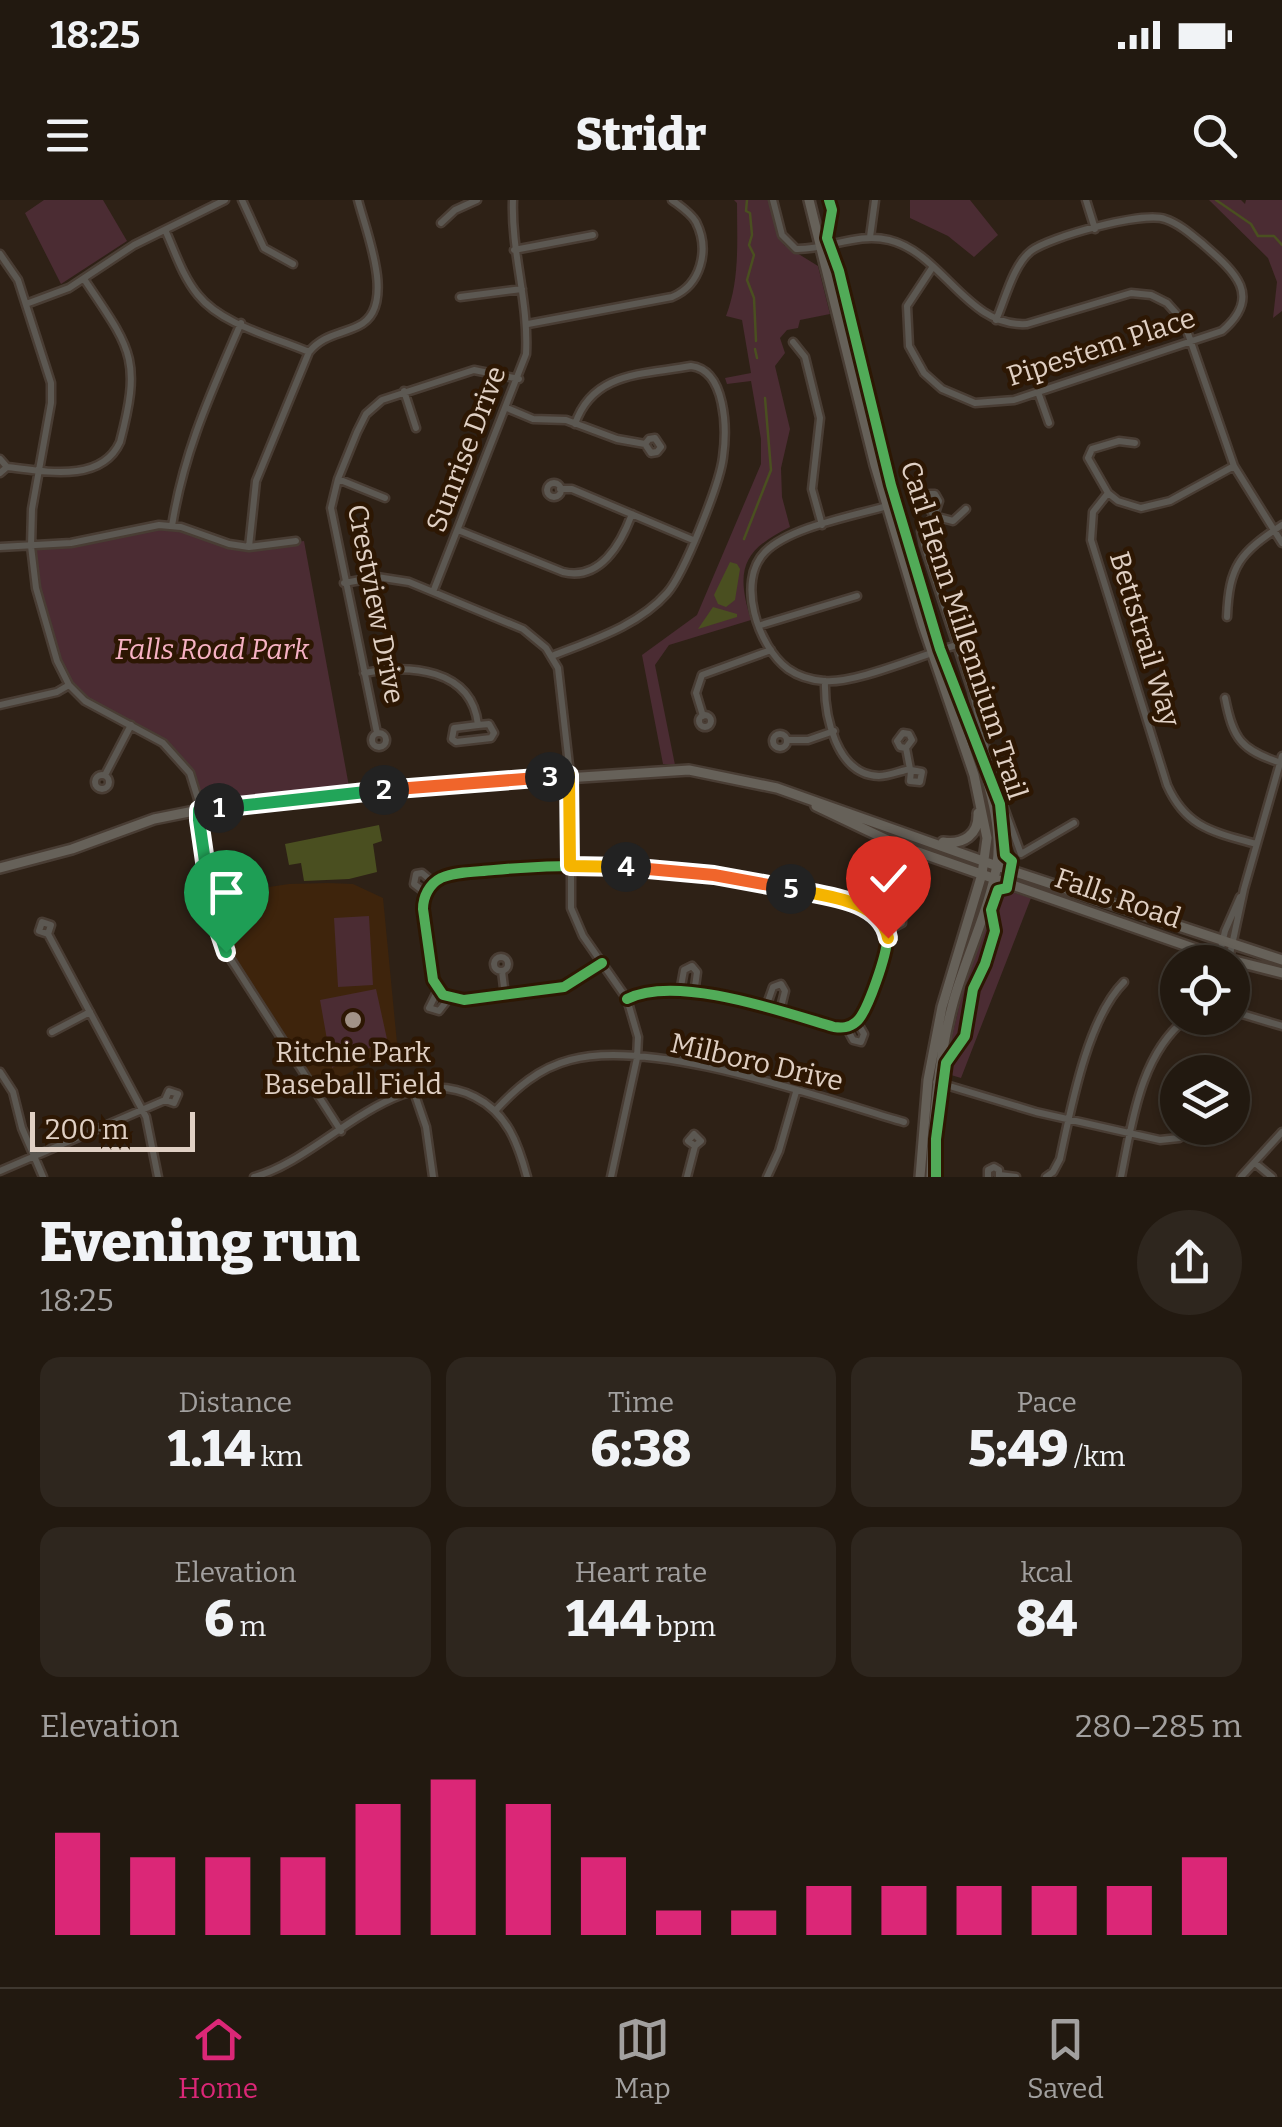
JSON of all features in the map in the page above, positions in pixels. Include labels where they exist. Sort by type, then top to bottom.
[{"type":"main road","points":[[809,200],[887,506],[964,748],[988,838],[988,876],[933,1081],[920,1177]]},
{"type":"main road","points":[[943,682],[959,709],[990,792],[999,838],[997,866],[988,876]]},
{"type":"main road","points":[[923,838],[958,842],[969,837],[978,824],[964,748]]},
{"type":"main road","name":"Falls Road","points":[[0,868],[72,849],[154,819],[199,810],[350,792],[689,770],[777,788],[1282,960]]},
{"type":"main road","name":"Falls Road","points":[[777,788],[898,844],[1187,945]]},
{"type":"main road","name":"Falls Road","points":[[1250,965],[1282,973]]},
{"type":"main road","points":[[931,1177],[933,1081]]},
{"type":"street","points":[[26,304],[58,293],[134,245],[226,200]]},
{"type":"street","points":[[242,200],[264,248],[292,264]]},
{"type":"street","points":[[249,547],[256,481],[309,352],[324,338],[364,323],[378,302],[378,283],[358,200]]},
{"type":"street","points":[[441,223],[455,210],[477,200]]},
{"type":"street","name":"Sunrise Drive","points":[[434,592],[526,354],[528,324],[514,250],[512,200]]},
{"type":"street","points":[[528,324],[672,297],[688,289],[701,266],[700,235],[695,220],[672,200]]},
{"type":"street","points":[[773,200],[787,243],[796,249],[870,237],[901,244],[996,320],[1013,325],[1121,294],[1142,293],[1174,309],[1192,342],[1234,466],[1282,543]]},
{"type":"street","points":[[870,237],[874,200]]},
{"type":"street","points":[[1086,200],[1095,229]]},
{"type":"street","name":"Pipestem Place","points":[[932,268],[911,296],[905,319],[908,346],[924,373],[942,388],[975,402],[995,403],[1038,392],[1222,332],[1233,322],[1243,300],[1242,288],[1235,272],[1183,228],[1166,219],[1140,216],[1037,247],[1026,256],[996,320]]},
{"type":"street","points":[[166,232],[198,296],[213,309],[309,352]]},
{"type":"street","points":[[514,250],[594,236]]},
{"type":"street","points":[[0,254],[12,270],[26,304],[49,372],[52,393],[32,509],[31,546],[40,600],[58,661],[69,685],[86,702],[164,743],[193,779],[212,910],[226,952],[341,1131]]},
{"type":"street","points":[[0,459],[3,470],[66,473],[102,463],[116,451],[133,379],[127,348],[84,279]]},
{"type":"street","points":[[460,298],[522,288]]},
{"type":"street","points":[[172,526],[193,435],[241,323]]},
{"type":"street","points":[[793,342],[805,357],[820,418],[812,489],[822,526]]},
{"type":"street","points":[[552,656],[619,628],[658,602],[675,582],[719,476],[724,446],[719,398],[711,373],[690,366],[602,385],[585,400],[575,424]]},
{"type":"street","name":"Crestview Drive","points":[[378,733],[331,508],[338,479],[366,414],[382,400],[474,370],[519,379]]},
{"type":"street","points":[[404,391],[416,428]]},
{"type":"street","points":[[1038,392],[1049,423]]},
{"type":"street","points":[[507,408],[534,419],[575,424],[617,439],[646,444]]},
{"type":"street","points":[[1135,443],[1118,441],[1088,454],[1089,464],[1108,493],[1129,506],[1158,506],[1234,466]]},
{"type":"street","points":[[338,479],[385,498]]},
{"type":"street","points":[[560,489],[572,490],[693,540]]},
{"type":"street","name":"Bettstrail Way","points":[[1108,493],[1094,512],[1091,540],[1167,785],[1186,816],[1205,829],[1256,844]]},
{"type":"street","points":[[887,506],[778,542],[758,560],[751,587],[770,650],[801,676],[825,681],[847,679],[957,644]]},
{"type":"street","points":[[966,510],[952,521],[934,516],[922,531],[924,545],[1021,854],[1074,823]]},
{"type":"street","points":[[458,530],[577,574],[592,569],[610,555],[621,542],[632,514]]},
{"type":"street","points":[[1227,617],[1228,586],[1236,565],[1250,547],[1282,525]]},
{"type":"street","points":[[0,547],[71,543],[142,526],[172,526],[249,547],[296,541]]},
{"type":"street","points":[[344,583],[395,578],[522,629],[539,640],[552,656],[563,690],[574,918],[628,998],[636,1024],[637,1058],[611,1177]]},
{"type":"street","points":[[761,626],[857,596]]},
{"type":"street","points":[[704,716],[696,692],[702,675],[770,650]]},
{"type":"street","points":[[364,673],[409,668],[457,684],[473,700],[478,724]]},
{"type":"street","points":[[825,681],[826,703],[843,757],[856,769],[881,776],[911,770],[906,748]]},
{"type":"street","points":[[0,705],[57,692],[69,685]]},
{"type":"street","points":[[1225,698],[1230,726],[1240,742],[1256,754],[1281,760],[1227,944]]},
{"type":"street","points":[[478,724],[492,726],[493,736],[456,742],[451,736],[456,727],[478,724]]},
{"type":"street","points":[[105,776],[130,725]]},
{"type":"street","points":[[788,740],[808,740],[834,731]]},
{"type":"street","points":[[602,963],[564,987],[505,996],[449,998],[433,980],[423,909],[426,893],[434,882],[460,873],[570,866],[660,869],[767,884],[864,908],[881,919],[887,931],[886,949],[866,1008],[857,1022],[846,1028],[680,992],[650,990],[628,998]]},
{"type":"street","points":[[426,893],[414,884],[416,874],[422,873],[434,882]]},
{"type":"street","points":[[881,919],[894,912],[902,915],[902,923],[887,931]]},
{"type":"street","points":[[48,934],[142,1110],[152,1133],[158,1177]]},
{"type":"street","points":[[680,992],[684,970],[692,966],[697,972],[694,994]]},
{"type":"street","points":[[502,971],[505,996]]},
{"type":"street","points":[[1046,1177],[1057,1167],[1084,1062],[1111,995],[1124,982]]},
{"type":"street","points":[[766,1008],[772,987],[781,984],[786,991],[780,1011]]},
{"type":"street","points":[[438,990],[430,1008],[439,1011],[449,998]]},
{"type":"street","points":[[52,1032],[90,1012]]},
{"type":"street","points":[[1250,1016],[1282,1026]]},
{"type":"street","points":[[846,1028],[853,1040],[861,1042],[865,1037],[857,1022]]},
{"type":"street","points":[[1121,1177],[1145,1076],[1171,1035]]},
{"type":"street","name":"Milboro Drive","points":[[495,1111],[526,1081],[561,1063],[597,1056],[712,1068],[904,1122]]},
{"type":"street","points":[[0,1072],[13,1092],[22,1128],[43,1177]]},
{"type":"street","points":[[933,1081],[1068,1120],[1160,1138]]},
{"type":"street","points":[[260,1176],[302,1156],[395,1096],[432,1087],[460,1090],[495,1111],[513,1134],[526,1177]]},
{"type":"street","points":[[413,1090],[426,1127],[433,1177]]},
{"type":"street","points":[[767,1177],[796,1092]]},
{"type":"street","points":[[0,1171],[166,1100]]},
{"type":"street","points":[[1242,1177],[1282,1132]]},
{"type":"street","points":[[686,1177],[695,1146]]},
{"type":"street","points":[[1255,1162],[1272,1177]]},
{"type":"street","points":[[988,1177],[988,1170],[994,1167],[1000,1176],[1016,1177]]},
{"type":"shaded area","points":[[730,562],[740,569],[735,600],[726,607],[718,604],[714,595]]},
{"type":"shaded area","points":[[713,607],[737,617],[698,629]]},
{"type":"shaded area","points":[[379,825],[382,841],[373,844],[377,872],[349,879],[304,881],[301,863],[289,865],[285,844]]},
{"type":"shaded area","points":[[289,884],[353,884],[383,898],[397,1043],[320,1091],[232,956],[214,895]]},
{"type":"green space","points":[[44,200],[103,200],[127,241],[61,284],[25,213]]},
{"type":"green space","points":[[734,200],[769,200],[784,245],[818,266],[830,314],[800,320],[798,328],[787,330],[780,338],[785,353],[775,366],[790,429],[781,468],[782,497],[790,527],[762,544],[747,563],[744,587],[751,620],[669,645],[655,665],[675,765],[663,764],[642,655],[697,615],[761,464],[751,381],[727,384],[725,378],[751,373],[742,320],[726,316],[737,260]]},
{"type":"green space","points":[[910,200],[970,200],[998,235],[974,257],[948,236],[910,218]]},
{"type":"green space","points":[[1209,200],[1241,200],[1245,204],[1246,200],[1282,200],[1282,311],[1273,318],[1277,282],[1268,258]]},
{"type":"green space","name":"Falls Road Park","points":[[159,525],[249,547],[304,541],[350,792],[199,810],[191,777],[177,756],[75,691],[57,661],[47,629],[31,546],[71,543]]},
{"type":"green space","points":[[1002,889],[1031,898],[961,1078],[951,1075],[945,1067],[961,998],[996,894]]},
{"type":"green space","points":[[369,916],[373,985],[338,987],[334,918]]},
{"type":"green space","name":"Ritchie Park Baseball Field","points":[[376,989],[387,1039],[332,1068],[320,1000]]},
{"type":"waterway","points":[[747,200],[752,235],[749,245],[754,255],[747,280],[754,298],[756,341]]},
{"type":"waterway","points":[[1216,200],[1251,224],[1258,236],[1274,236],[1282,245]]},
{"type":"waterway","points":[[755,349],[757,358]]},
{"type":"waterway","points":[[744,539],[771,470],[765,398]]},
{"type":"cycle path","name":"Carl Henn Millennium Trail","points":[[829,200],[832,210],[827,238],[839,271],[891,485],[940,649],[1000,804],[1005,855],[1012,861],[1007,888],[998,890],[991,910],[995,931],[973,989],[965,1036],[946,1063],[936,1139],[936,1177]]},
{"type":"cycle path","points":[[602,963],[564,987],[464,1000],[443,995],[433,980],[423,909],[426,896],[437,881],[460,873],[534,867],[655,868],[775,885],[852,903],[876,913],[886,929],[884,955],[871,996],[861,1017],[848,1026],[834,1027],[701,993],[648,992],[627,999]]},
{"type":"place","name":"Ritchie Park Baseball Field","points":[[353,1020]]},
{"type":"route","points":[[226,952],[212,910],[199,810],[350,792],[569,775],[570,866],[660,869],[808,892],[874,912],[888,938]]}]
